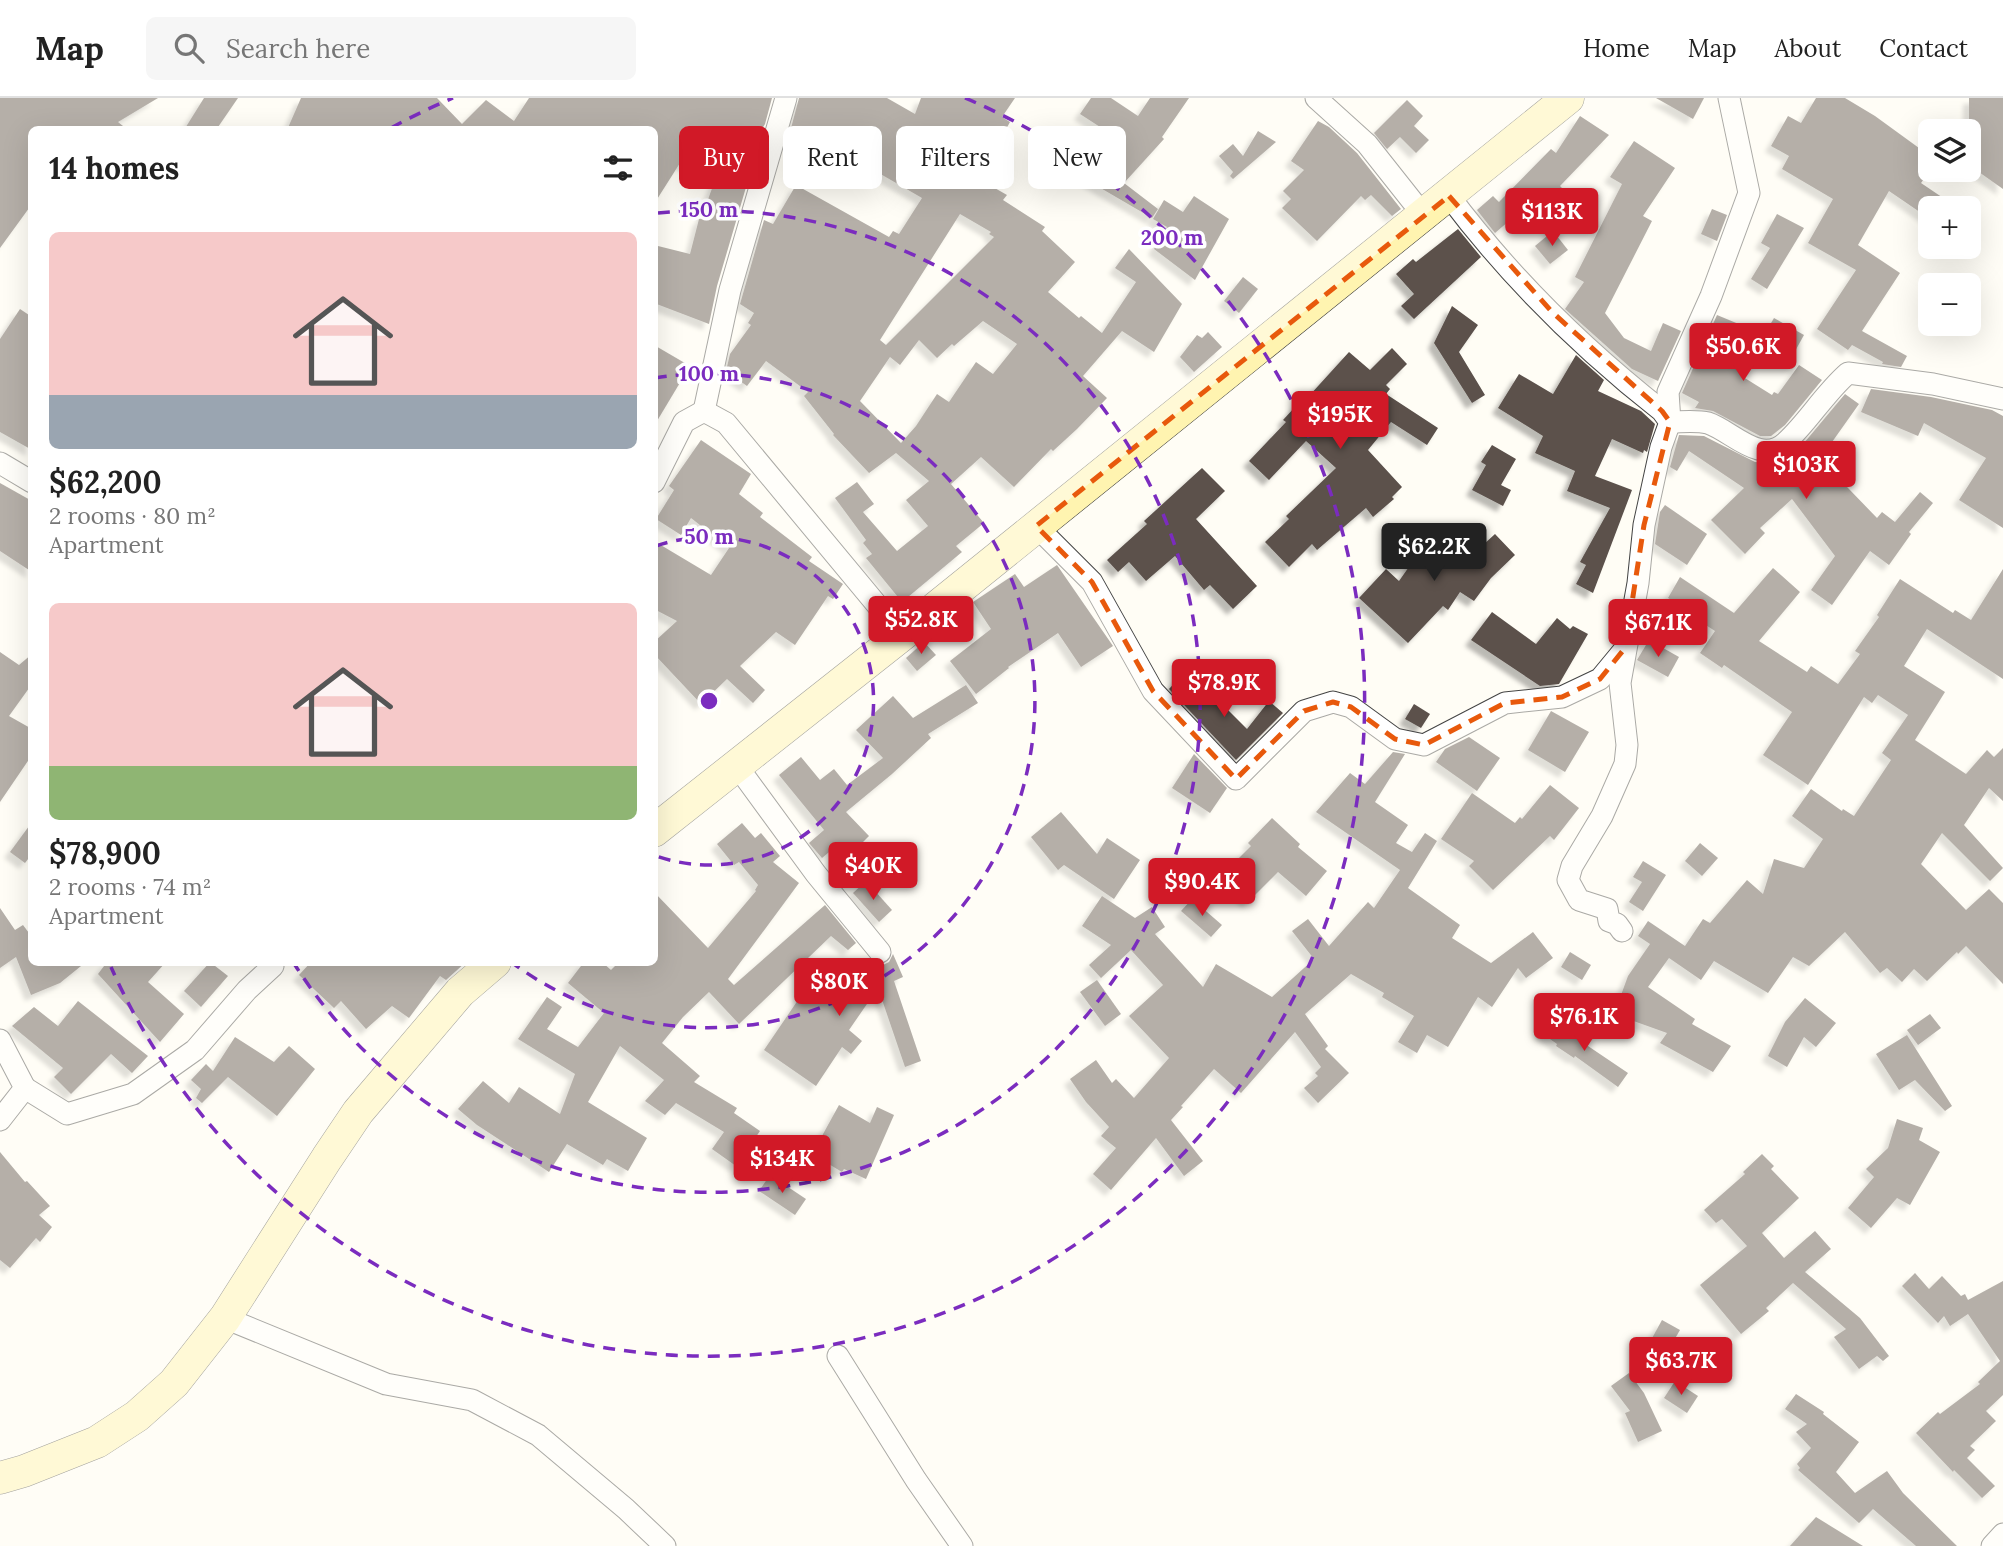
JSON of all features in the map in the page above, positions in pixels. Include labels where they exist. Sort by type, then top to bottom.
[{"type":"street","points":[[658,474],[684,422],[704,411],[730,290],[786,98]]},
{"type":"street","points":[[1317,98],[1367,144],[1424,216]]},
{"type":"street","points":[[658,828],[902,635],[1568,98]]},
{"type":"street","points":[[1622,931],[1609,920],[1607,909],[1579,900],[1568,880],[1572,866],[1602,817],[1625,764],[1627,745],[1620,683],[1638,583],[1644,525],[1661,447],[1670,422],[1668,392],[1712,296],[1749,193],[1729,98]]},
{"type":"street","points":[[1449,196],[1480,237],[1513,273],[1589,349],[1662,411],[1670,422]]},
{"type":"street","points":[[1670,422],[1705,422],[1759,450],[1776,449],[1786,443],[1828,391],[1848,373],[1933,384],[2003,398]]},
{"type":"street","points":[[704,411],[726,422],[902,635]]},
{"type":"street","points":[[0,463],[28,480]]},
{"type":"street","points":[[1037,526],[1093,582],[1153,691],[1236,779],[1304,711],[1333,702],[1351,707],[1395,739],[1424,746],[1505,704],[1562,697],[1600,679],[1625,648]]},
{"type":"street","points":[[737,766],[816,874],[880,952]]},
{"type":"street","points":[[0,1040],[26,1088],[67,1114],[133,1094],[195,1050],[247,990],[272,966]]},
{"type":"street","points":[[0,1478],[97,1442],[137,1416],[174,1383],[225,1318],[358,1112],[460,992],[490,966]]},
{"type":"street","points":[[0,1120],[26,1088]]},
{"type":"street","points":[[225,1318],[386,1384],[472,1399],[538,1435],[665,1546]]},
{"type":"street","points":[[838,1356],[916,1480],[962,1546]]},
{"type":"street","points":[[1992,1546],[2003,1534]]},
{"type":"highlighted area","points":[[1449,196],[1552,312],[1662,411],[1670,422],[1644,525],[1625,648],[1600,679],[1562,697],[1505,703],[1424,745],[1395,739],[1351,707],[1333,702],[1304,711],[1236,779],[1153,691],[1092,582],[1036,526]]},
{"type":"building","points":[[0,98],[158,98],[118,122],[123,126],[28,126],[28,210],[0,248]]},
{"type":"building","points":[[204,98],[238,98],[219,126],[186,126]]},
{"type":"building","points":[[301,98],[437,98],[462,124],[486,100],[514,121],[529,98],[772,98],[764,126],[679,126],[679,165],[658,198],[658,126],[289,126]]},
{"type":"building","points":[[799,98],[887,98],[915,114],[921,98],[1015,98],[1002,117],[1010,122],[1008,126],[896,126],[896,183],[882,175],[882,126],[792,126]]},
{"type":"building","points":[[1091,98],[1111,98],[1138,116],[1150,98],[1189,98],[1162,137],[1164,139],[1126,181],[1126,126],[1099,126],[1080,114]]},
{"type":"building","points":[[1656,98],[1704,98],[1693,119]]},
{"type":"building","points":[[1816,98],[1845,98],[1918,147],[1918,182],[1940,196],[1918,196],[1918,211],[1889,191],[1858,245],[1900,273],[1862,331],[1907,356],[1901,367],[1882,364],[1883,362],[1852,345],[1848,350],[1817,329],[1856,270],[1808,243],[1833,199],[1782,169],[1789,156],[1771,146],[1788,116],[1801,123]]},
{"type":"building","points":[[1969,98],[2003,98],[2003,189],[1981,173],[1981,119],[1969,119]]},
{"type":"building","points":[[1407,100],[1423,116],[1414,126],[1429,140],[1416,153],[1400,137],[1387,149],[1374,133]]},
{"type":"building","points":[[1580,116],[1609,135],[1560,186],[1565,191],[1543,213],[1531,202],[1495,233],[1477,210],[1493,196],[1499,202],[1551,149],[1556,153]]},
{"type":"building","points":[[1318,121],[1329,127],[1357,153],[1401,209],[1392,216],[1371,195],[1365,200],[1361,196],[1317,241],[1282,208],[1291,199],[1283,191],[1304,170],[1291,161]]},
{"type":"building","points":[[1258,131],[1276,142],[1233,179],[1230,176],[1233,172],[1219,156],[1233,144],[1243,156]]},
{"type":"building","points":[[1634,141],[1675,168],[1643,216],[1652,221],[1605,313],[1624,338],[1651,351],[1663,323],[1681,331],[1658,381],[1632,369],[1565,309],[1584,282],[1575,277],[1622,184],[1610,177]]},
{"type":"building","points":[[1126,185],[1158,209],[1152,218],[1102,189],[1126,189]]},
{"type":"building","points":[[712,189],[745,189],[717,286],[709,324],[658,305],[658,246],[690,254]]},
{"type":"building","points":[[794,189],[803,189],[889,237],[893,231],[899,234],[922,198],[906,189],[996,189],[1007,195],[1003,200],[1045,227],[1042,231],[1075,262],[1048,292],[1102,333],[1136,282],[1115,268],[1129,249],[1182,304],[1154,352],[1122,331],[1083,376],[1107,398],[1014,487],[981,457],[951,484],[984,523],[956,546],[962,552],[902,602],[866,558],[872,554],[863,543],[866,540],[835,498],[857,482],[874,504],[863,512],[897,551],[928,526],[906,500],[929,481],[896,453],[869,473],[833,435],[804,396],[808,392],[766,361],[747,386],[726,371],[730,354],[751,325],[748,323],[754,313],[740,304],[764,220],[773,224]],"holes":[[[960,214],[991,232],[989,234],[994,237],[886,345],[880,340]],[[983,321],[1017,344],[993,374],[976,362],[949,402],[937,394],[901,443],[860,401],[890,357],[900,365],[919,340],[937,358]]]},
{"type":"building","points":[[1194,196],[1229,219],[1195,280],[1154,249],[1167,227],[1153,219],[1164,200],[1183,212]]},
{"type":"building","points":[[1712,209],[1727,215],[1717,241],[1701,234]]},
{"type":"building","points":[[1777,214],[1804,228],[1767,289],[1751,279],[1770,248],[1761,243]]},
{"type":"building","points":[[1458,229],[1481,257],[1414,319],[1401,306],[1414,294],[1396,274],[1413,259],[1416,262]]},
{"type":"building","points":[[1553,231],[1568,250],[1550,264],[1535,246]]},
{"type":"building","points":[[1243,277],[1258,289],[1239,313],[1224,301]]},
{"type":"building","points":[[1452,306],[1478,325],[1459,352],[1485,395],[1472,403],[1434,343]]},
{"type":"building","points":[[20,309],[28,314],[28,448],[0,432],[0,339]]},
{"type":"building","points":[[1717,315],[1758,332],[1740,375],[1772,395],[1774,392],[1778,394],[1799,365],[1822,380],[1785,425],[1771,436],[1760,436],[1713,411],[1695,408],[1699,402],[1682,393]]},
{"type":"building","points":[[1774,318],[1804,335],[1794,353],[1764,335]]},
{"type":"building","points":[[1208,332],[1222,347],[1194,372],[1180,357],[1197,335],[1202,338]]},
{"type":"building","points":[[658,347],[690,366],[658,419]]},
{"type":"building","points":[[1392,348],[1407,364],[1386,385],[1390,389],[1386,394],[1438,428],[1427,445],[1391,422],[1368,450],[1402,487],[1392,497],[1394,499],[1373,517],[1366,508],[1317,550],[1312,544],[1289,567],[1265,542],[1289,519],[1286,516],[1336,468],[1306,441],[1269,480],[1249,461],[1286,422],[1283,420],[1349,352],[1370,370]]},
{"type":"building","points":[[1576,355],[1604,380],[1598,391],[1641,411],[1655,424],[1647,452],[1644,450],[1643,453],[1612,439],[1595,476],[1632,490],[1593,593],[1576,584],[1586,565],[1580,562],[1610,508],[1567,491],[1575,471],[1535,453],[1543,436],[1498,408],[1519,374],[1553,394]]},
{"type":"building","points":[[1871,389],[1931,397],[1992,410],[2003,416],[2003,528],[1959,500],[1986,458],[1924,423],[1918,436],[1861,412]]},
{"type":"building","points":[[1845,394],[1859,404],[1820,459],[1877,518],[1882,512],[1895,522],[1920,492],[1933,503],[1909,532],[1911,534],[1889,565],[1870,551],[1832,605],[1811,590],[1835,556],[1792,499],[1760,528],[1765,533],[1745,554],[1711,520],[1744,488],[1689,451],[1677,471],[1670,467],[1679,435],[1704,436],[1755,462],[1783,460],[1804,443]]},
{"type":"building","points":[[701,440],[751,474],[739,494],[763,513],[760,517],[812,557],[809,561],[843,584],[833,599],[828,596],[795,645],[776,632],[740,666],[765,690],[753,703],[727,679],[701,704],[658,658],[658,638],[677,621],[658,611],[658,543],[711,575],[729,548],[691,518],[681,535],[658,520],[658,516],[674,490],[669,486]]},
{"type":"building","points":[[1492,445],[1516,459],[1501,485],[1511,490],[1503,506],[1472,490],[1486,465],[1481,462]]},
{"type":"building","points":[[1202,468],[1225,491],[1196,519],[1257,586],[1233,609],[1210,585],[1204,590],[1175,556],[1146,581],[1129,562],[1118,572],[1107,560],[1147,524],[1144,521]]},
{"type":"building","points":[[0,483],[28,499],[28,569],[0,551]]},
{"type":"building","points":[[1665,505],[1707,534],[1687,565],[1655,544],[1660,512]]},
{"type":"building","points":[[1443,530],[1454,544],[1457,542],[1470,557],[1495,534],[1515,555],[1491,578],[1474,601],[1460,592],[1448,610],[1443,606],[1408,643],[1359,598],[1386,569],[1399,581],[1423,547]]},
{"type":"building","points":[[1057,565],[1113,646],[1081,667],[1058,633],[1008,667],[976,694],[950,661],[991,629],[973,602],[1015,574],[1024,587]]},
{"type":"building","points":[[1773,568],[1800,592],[1759,641],[1807,672],[1811,666],[1838,684],[1860,654],[1855,651],[1879,617],[1877,615],[1900,579],[1953,613],[1955,610],[1971,620],[2003,569],[2003,679],[1927,629],[1904,666],[1945,692],[1915,740],[1966,774],[1987,750],[1994,757],[2003,748],[2003,801],[1989,788],[1964,825],[2003,868],[1990,881],[1942,833],[1921,864],[1966,910],[1989,889],[2003,903],[2003,984],[1966,946],[1927,981],[1914,969],[1902,982],[1887,968],[1880,973],[1845,932],[1809,966],[1793,957],[1768,993],[1714,961],[1701,980],[1669,958],[1648,987],[1695,1019],[1692,1024],[1731,1046],[1713,1072],[1660,1043],[1667,1033],[1614,1014],[1628,976],[1650,944],[1638,936],[1648,921],[1685,946],[1703,919],[1710,923],[1747,880],[1763,894],[1774,859],[1804,868],[1823,839],[1792,816],[1811,789],[1842,811],[1843,809],[1854,816],[1891,760],[1882,753],[1908,715],[1878,695],[1872,703],[1864,697],[1808,785],[1763,755],[1792,712],[1724,665],[1722,668],[1700,653],[1715,631],[1701,622],[1704,619],[1668,598],[1680,577],[1734,613]]},
{"type":"building","points":[[1492,612],[1536,644],[1557,618],[1570,629],[1573,626],[1588,634],[1559,684],[1540,686],[1471,640]]},
{"type":"building","points":[[1649,640],[1679,657],[1668,677],[1637,660]]},
{"type":"building","points":[[924,642],[936,655],[917,671],[906,658]]},
{"type":"building","points":[[0,652],[19,665],[28,657],[28,690],[9,716],[28,727],[28,761],[0,802]]},
{"type":"building","points":[[1181,676],[1203,697],[1209,691],[1247,729],[1269,701],[1283,713],[1236,760],[1169,689]]},
{"type":"building","points":[[966,685],[978,703],[928,734],[931,738],[846,812],[869,836],[852,853],[841,842],[822,858],[809,843],[824,830],[779,775],[801,757],[820,780],[834,769],[847,785],[883,758],[856,730],[893,696],[913,718]]},
{"type":"building","points":[[1414,704],[1430,714],[1421,728],[1405,719]]},
{"type":"building","points":[[1551,711],[1589,732],[1565,772],[1528,750]]},
{"type":"building","points":[[1469,737],[1500,758],[1477,791],[1436,762],[1445,749]]},
{"type":"building","points":[[1393,752],[1405,754],[1375,802],[1408,825],[1396,843],[1412,852],[1425,833],[1437,841],[1408,888],[1460,925],[1452,938],[1491,963],[1533,932],[1553,958],[1526,978],[1518,968],[1492,1007],[1478,997],[1448,1047],[1427,1035],[1417,1053],[1398,1042],[1414,1016],[1382,997],[1384,993],[1351,974],[1305,1014],[1328,1046],[1325,1049],[1349,1073],[1318,1103],[1304,1088],[1318,1076],[1315,1073],[1321,1067],[1295,1032],[1241,1093],[1214,1069],[1171,1120],[1203,1161],[1184,1176],[1156,1138],[1111,1190],[1093,1174],[1116,1148],[1101,1136],[1109,1127],[1070,1079],[1096,1060],[1112,1083],[1116,1079],[1134,1098],[1169,1058],[1129,1016],[1163,985],[1131,950],[1101,978],[1089,965],[1111,945],[1082,926],[1102,896],[1135,918],[1152,907],[1165,927],[1155,934],[1203,987],[1216,964],[1272,997],[1314,959],[1292,931],[1308,919],[1329,946],[1368,902],[1374,908],[1400,870],[1316,812],[1350,773],[1365,784]]},
{"type":"building","points":[[1194,754],[1227,788],[1210,813],[1172,788]]},
{"type":"building","points":[[1550,785],[1579,808],[1554,840],[1550,836],[1493,890],[1469,866],[1474,861],[1441,839],[1472,793],[1515,823],[1520,817],[1522,819]]},
{"type":"building","points":[[1061,812],[1097,854],[1107,838],[1140,860],[1114,899],[1064,865],[1058,870],[1031,837]]},
{"type":"building","points":[[1272,818],[1300,844],[1298,847],[1327,871],[1306,896],[1278,872],[1248,902],[1221,876],[1251,846],[1248,843]]},
{"type":"building","points":[[742,823],[755,838],[761,833],[780,856],[773,862],[799,883],[728,979],[734,985],[825,905],[856,943],[848,950],[831,936],[739,1024],[709,992],[683,1017],[662,1043],[700,1076],[694,1082],[737,1108],[734,1113],[760,1131],[736,1166],[712,1149],[724,1132],[676,1103],[665,1115],[645,1101],[664,1080],[620,1046],[588,1102],[647,1138],[628,1171],[607,1159],[603,1165],[567,1144],[549,1172],[477,1125],[458,1109],[483,1081],[509,1103],[519,1087],[560,1114],[575,1074],[518,1039],[547,997],[562,1007],[547,1029],[578,1047],[604,1013],[568,983],[581,966],[606,966],[611,970],[615,966],[658,966],[658,896],[708,948],[756,891],[758,885],[739,862],[734,865],[717,844]]},
{"type":"building","points":[[28,827],[28,859],[25,863],[10,852]]},
{"type":"building","points":[[1700,843],[1718,858],[1702,876],[1685,861]]},
{"type":"building","points":[[1643,861],[1666,875],[1643,911],[1629,902],[1642,882],[1633,877]]},
{"type":"building","points":[[866,881],[892,910],[879,922],[853,893]]},
{"type":"building","points":[[1192,899],[1222,925],[1211,937],[1181,911]]},
{"type":"building","points":[[0,908],[15,930],[23,925],[28,932],[28,966],[81,966],[60,983],[31,995],[16,957],[0,968]]},
{"type":"building","points":[[1570,952],[1591,965],[1582,980],[1561,967]]},
{"type":"building","points":[[893,954],[903,977],[894,981],[921,1061],[905,1067],[878,988],[849,1030],[862,1041],[851,1054],[842,1047],[816,1086],[764,1050],[813,978],[868,958],[875,964],[883,965],[889,962]]},
{"type":"building","points":[[104,966],[162,966],[148,982],[184,1014],[160,1042],[98,974]]},
{"type":"building","points":[[206,966],[215,966],[228,976],[201,1007],[184,991]]},
{"type":"building","points":[[307,966],[462,966],[446,980],[440,976],[409,1018],[392,1006],[366,1029],[341,1001],[334,1008],[299,975]]},
{"type":"building","points":[[1097,980],[1121,1014],[1105,1026],[1080,992]]},
{"type":"building","points":[[1805,998],[1836,1023],[1816,1047],[1804,1037],[1787,1067],[1768,1056],[1785,1022]]},
{"type":"building","points":[[78,1001],[148,1056],[132,1073],[111,1054],[71,1094],[54,1077],[63,1068],[12,1026],[34,1007],[58,1026]]},
{"type":"building","points":[[1930,1014],[1941,1028],[1918,1045],[1907,1030]]},
{"type":"building","points":[[1548,1019],[1628,1073],[1618,1087],[1575,1056],[1574,1058],[1556,1046],[1557,1044],[1540,1032]]},
{"type":"building","points":[[1907,1035],[1952,1106],[1945,1111],[1915,1080],[1899,1090],[1876,1054]]},
{"type":"building","points":[[235,1037],[274,1062],[289,1046],[315,1069],[277,1116],[228,1077],[202,1103],[196,1098],[201,1089],[191,1080],[206,1064],[213,1071]]},
{"type":"building","points":[[839,1105],[870,1123],[877,1107],[894,1115],[866,1179],[844,1169],[842,1172],[812,1154]]},
{"type":"building","points":[[1897,1119],[1923,1128],[1919,1140],[1940,1152],[1910,1205],[1897,1198],[1871,1228],[1848,1208],[1874,1177],[1866,1169],[1888,1148]]},
{"type":"building","points":[[0,1152],[50,1206],[39,1215],[52,1227],[40,1242],[36,1238],[10,1268],[0,1260]]},
{"type":"building","points":[[1762,1154],[1774,1166],[1771,1169],[1799,1198],[1762,1233],[1784,1258],[1815,1231],[1831,1249],[1805,1272],[1860,1318],[1889,1356],[1883,1361],[1877,1356],[1859,1369],[1834,1337],[1846,1329],[1793,1283],[1766,1308],[1769,1311],[1741,1334],[1700,1285],[1747,1246],[1722,1219],[1716,1223],[1704,1210],[1745,1174],[1743,1172]]},
{"type":"building","points":[[770,1175],[806,1199],[795,1215],[759,1191]]},
{"type":"building","points":[[1915,1273],[1929,1289],[1942,1276],[1961,1296],[1965,1294],[1968,1300],[2003,1281],[2003,1395],[1986,1411],[1996,1421],[1970,1446],[1975,1450],[1967,1458],[1995,1486],[1982,1498],[1916,1433],[1938,1412],[1940,1414],[1980,1384],[1978,1382],[2000,1361],[1968,1314],[1950,1326],[1944,1316],[1938,1323],[1902,1286]]},
{"type":"building","points":[[1662,1320],[1680,1330],[1669,1349],[1651,1340]]},
{"type":"building","points":[[1629,1373],[1644,1393],[1662,1431],[1638,1442],[1625,1413],[1630,1411],[1611,1386]]},
{"type":"building","points":[[1675,1381],[1698,1396],[1687,1413],[1664,1398]]},
{"type":"building","points":[[1796,1394],[1824,1412],[1823,1414],[1859,1442],[1836,1472],[1855,1493],[1887,1471],[1903,1493],[1957,1546],[1916,1546],[1873,1509],[1859,1523],[1798,1470],[1800,1468],[1797,1464],[1811,1448],[1796,1432],[1807,1424],[1785,1409]]},
{"type":"building","points":[[1816,1517],[1863,1546],[1790,1546]]}]
